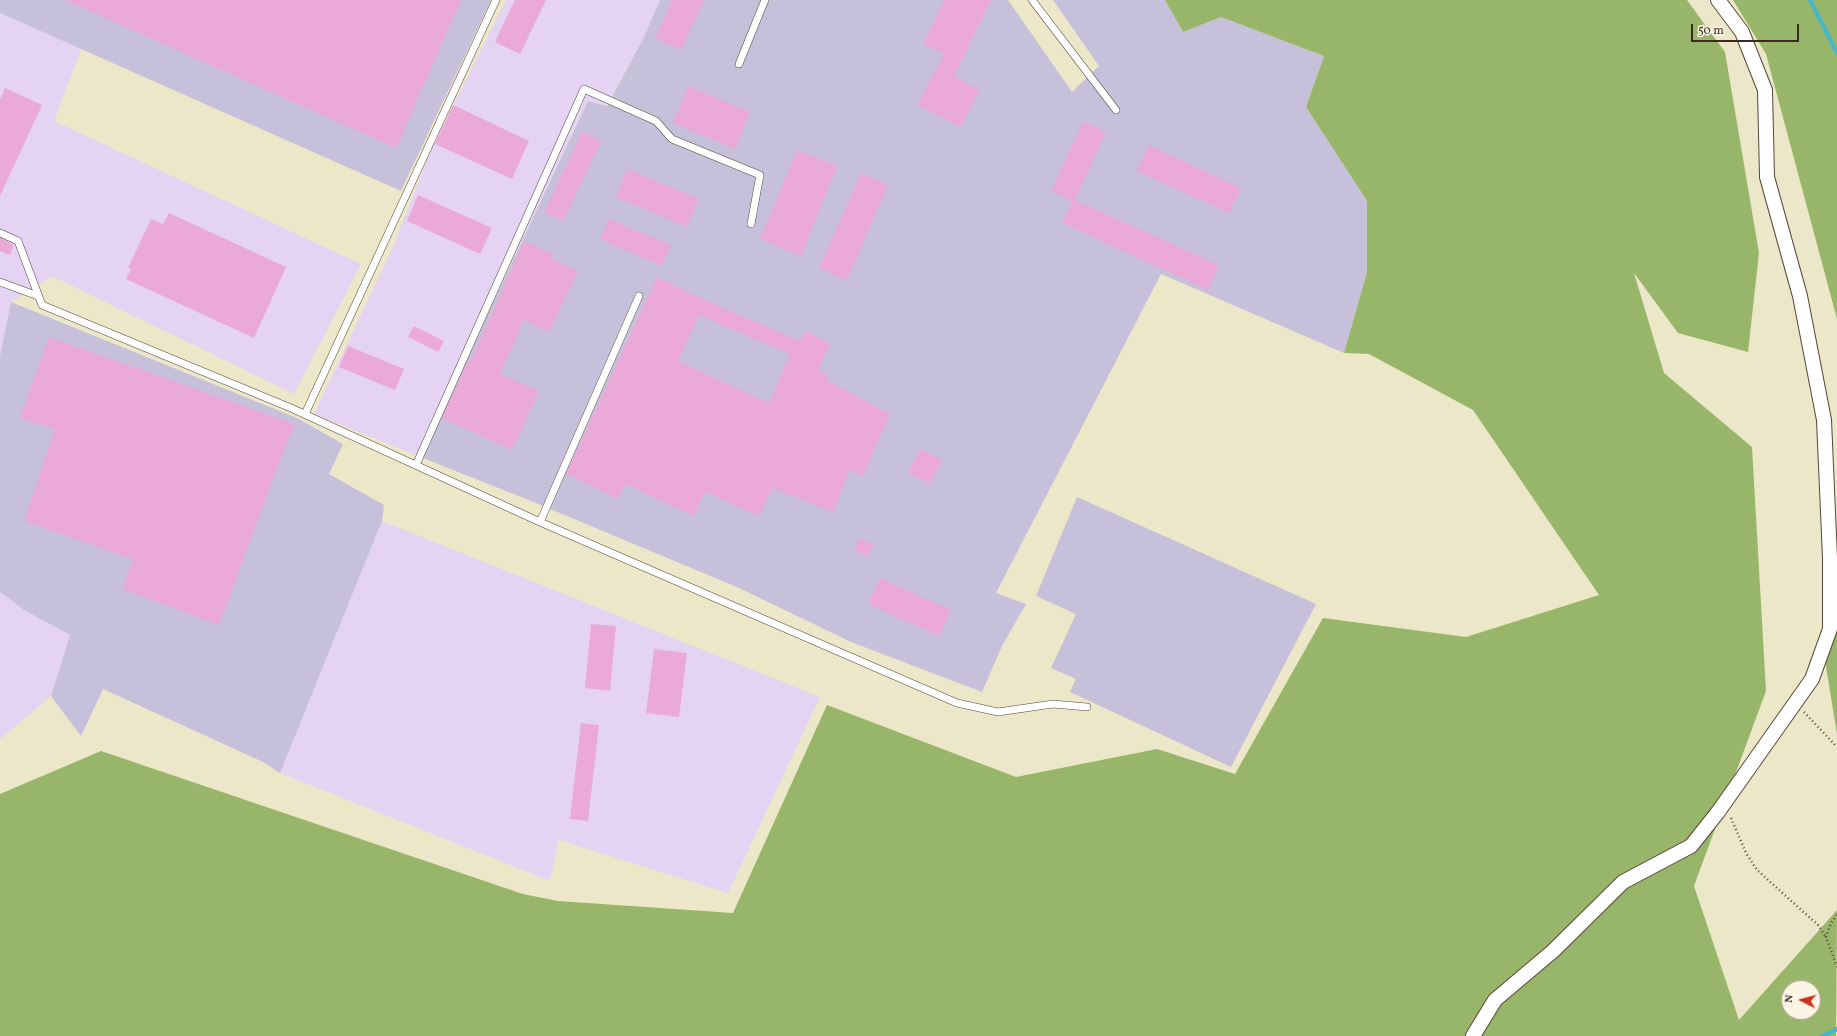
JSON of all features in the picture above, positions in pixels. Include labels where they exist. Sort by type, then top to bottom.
[{"type":"street","points":[[1473,1036],[1495,1000],[1553,951],[1623,882],[1691,846],[1723,806],[1812,679],[1830,629],[1830,558],[1824,420],[1800,296],[1767,177],[1765,90],[1742,32],[1718,0]]},
{"type":"lane","points":[[304,414],[496,0]]},
{"type":"lane","points":[[739,64],[765,0]]},
{"type":"lane","points":[[1032,0],[1116,110]]},
{"type":"lane","points":[[416,465],[584,89],[656,121],[672,139],[760,176],[751,224]]},
{"type":"lane","points":[[0,233],[18,241],[42,305],[304,414],[540,522],[957,703],[998,712],[1053,704],[1087,707]]},
{"type":"lane","points":[[0,282],[38,296]]},
{"type":"lane","points":[[540,522],[640,296]]},
{"type":"path","points":[[1795,703],[1837,747]]},
{"type":"path","points":[[1723,806],[1733,820],[1746,853],[1757,870],[1818,925],[1826,937],[1837,967]]},
{"type":"path","points":[[1826,937],[1831,923],[1837,915]]},
{"type":"shaded area","points":[[0,0],[491,0],[401,191],[0,13]]},
{"type":"shaded area","points":[[506,0],[660,0],[643,39],[606,106],[588,101],[452,390],[423,458],[314,414],[392,249],[431,150]]},
{"type":"shaded area","points":[[660,0],[1008,0],[1072,92],[1099,66],[1053,0],[1165,0],[1183,32],[1221,17],[1324,56],[1306,107],[1367,201],[1367,272],[1344,353],[1161,274],[996,593],[1026,604],[1002,646],[982,692],[851,642],[739,588],[531,501],[423,458],[452,390],[588,101],[607,106],[643,39]]},
{"type":"shaded area","points":[[0,13],[81,49],[54,121],[361,264],[294,394],[52,276],[11,302],[0,356]]},
{"type":"shaded area","points":[[11,302],[297,418],[343,444],[329,474],[384,505],[382,521],[280,773],[263,762],[103,689],[81,736],[51,696],[70,635],[24,610],[0,592],[0,356]]},
{"type":"shaded area","points":[[1077,497],[1316,604],[1231,767],[1070,692],[1076,679],[1051,668],[1076,614],[1036,596]]},
{"type":"shaded area","points":[[382,521],[820,697],[728,893],[559,840],[550,881],[280,773]]},
{"type":"shaded area","points":[[0,592],[24,610],[70,635],[51,696],[0,739]]},
{"type":"green space","points":[[1165,0],[1687,0],[1725,52],[1759,253],[1748,352],[1678,333],[1634,273],[1664,373],[1752,447],[1766,691],[1694,886],[1739,1020],[1837,910],[1836,1036],[0,1036],[0,794],[101,751],[523,894],[558,901],[733,913],[827,705],[1016,777],[1157,749],[1235,774],[1323,618],[1466,637],[1599,595],[1473,410],[1369,354],[1344,353],[1367,272],[1367,201],[1306,107],[1324,56],[1221,17],[1183,32]]},
{"type":"green space","points":[[1733,0],[1837,0],[1837,319],[1766,54]]},
{"type":"green space","points":[[1837,598],[1837,734],[1823,648]]},
{"type":"building","points":[[65,0],[461,0],[396,148]]},
{"type":"building","points":[[515,0],[546,0],[520,54],[495,42]]},
{"type":"building","points":[[672,0],[704,0],[681,50],[655,38]]},
{"type":"building","points":[[944,0],[991,0],[954,76],[980,90],[960,127],[917,105],[944,54],[923,44]]},
{"type":"building","points":[[688,86],[750,112],[735,149],[673,123]]},
{"type":"building","points":[[5,88],[42,105],[0,196],[0,100]]},
{"type":"building","points":[[453,105],[529,141],[512,179],[435,144]]},
{"type":"building","points":[[1083,121],[1106,132],[1075,200],[1219,265],[1208,290],[1062,223],[1072,201],[1051,191]]},
{"type":"building","points":[[582,131],[601,141],[563,221],[544,212]]},
{"type":"building","points":[[1149,145],[1241,188],[1229,213],[1137,171]]},
{"type":"building","points":[[797,150],[837,166],[801,256],[760,239]]},
{"type":"building","points":[[627,169],[699,199],[687,227],[616,197]]},
{"type":"building","points":[[861,173],[888,185],[847,280],[819,268]]},
{"type":"building","points":[[418,195],[492,228],[480,254],[407,221]]},
{"type":"building","points":[[169,213],[286,267],[254,338],[126,279],[131,269],[128,268],[151,219],[163,224]]},
{"type":"building","points":[[609,219],[671,245],[662,266],[600,239]]},
{"type":"building","points":[[0,238],[14,245],[10,255],[0,251]]},
{"type":"building","points":[[524,241],[553,254],[551,259],[578,271],[549,332],[524,320],[500,374],[539,391],[512,450],[442,418],[469,359],[471,361]]},
{"type":"building","points":[[657,277],[705,300],[800,341],[805,331],[830,343],[818,371],[828,375],[826,380],[890,414],[863,476],[850,470],[833,512],[772,488],[759,516],[705,492],[694,516],[625,484],[618,499],[566,474]],"holes":[[[699,315],[790,354],[769,403],[678,361]]]},
{"type":"building","points":[[414,326],[444,341],[438,352],[408,337]]},
{"type":"building","points":[[49,337],[295,424],[283,452],[219,625],[122,589],[133,559],[24,521],[55,429],[20,418]]},
{"type":"building","points":[[348,346],[404,369],[395,390],[339,367]]},
{"type":"building","points":[[920,449],[942,460],[930,484],[908,473]]},
{"type":"building","points":[[860,538],[873,544],[868,557],[854,550]]},
{"type":"building","points":[[880,578],[951,610],[939,636],[868,604]]},
{"type":"building","points":[[591,624],[616,626],[610,691],[585,688]]},
{"type":"building","points":[[654,649],[687,653],[679,717],[646,713]]},
{"type":"building","points":[[581,723],[599,725],[588,821],[570,819]]},
{"type":"waterway","points":[[1810,0],[1837,53]]},
{"type":"waterway","points":[[1822,1036],[1837,1029]]}]
